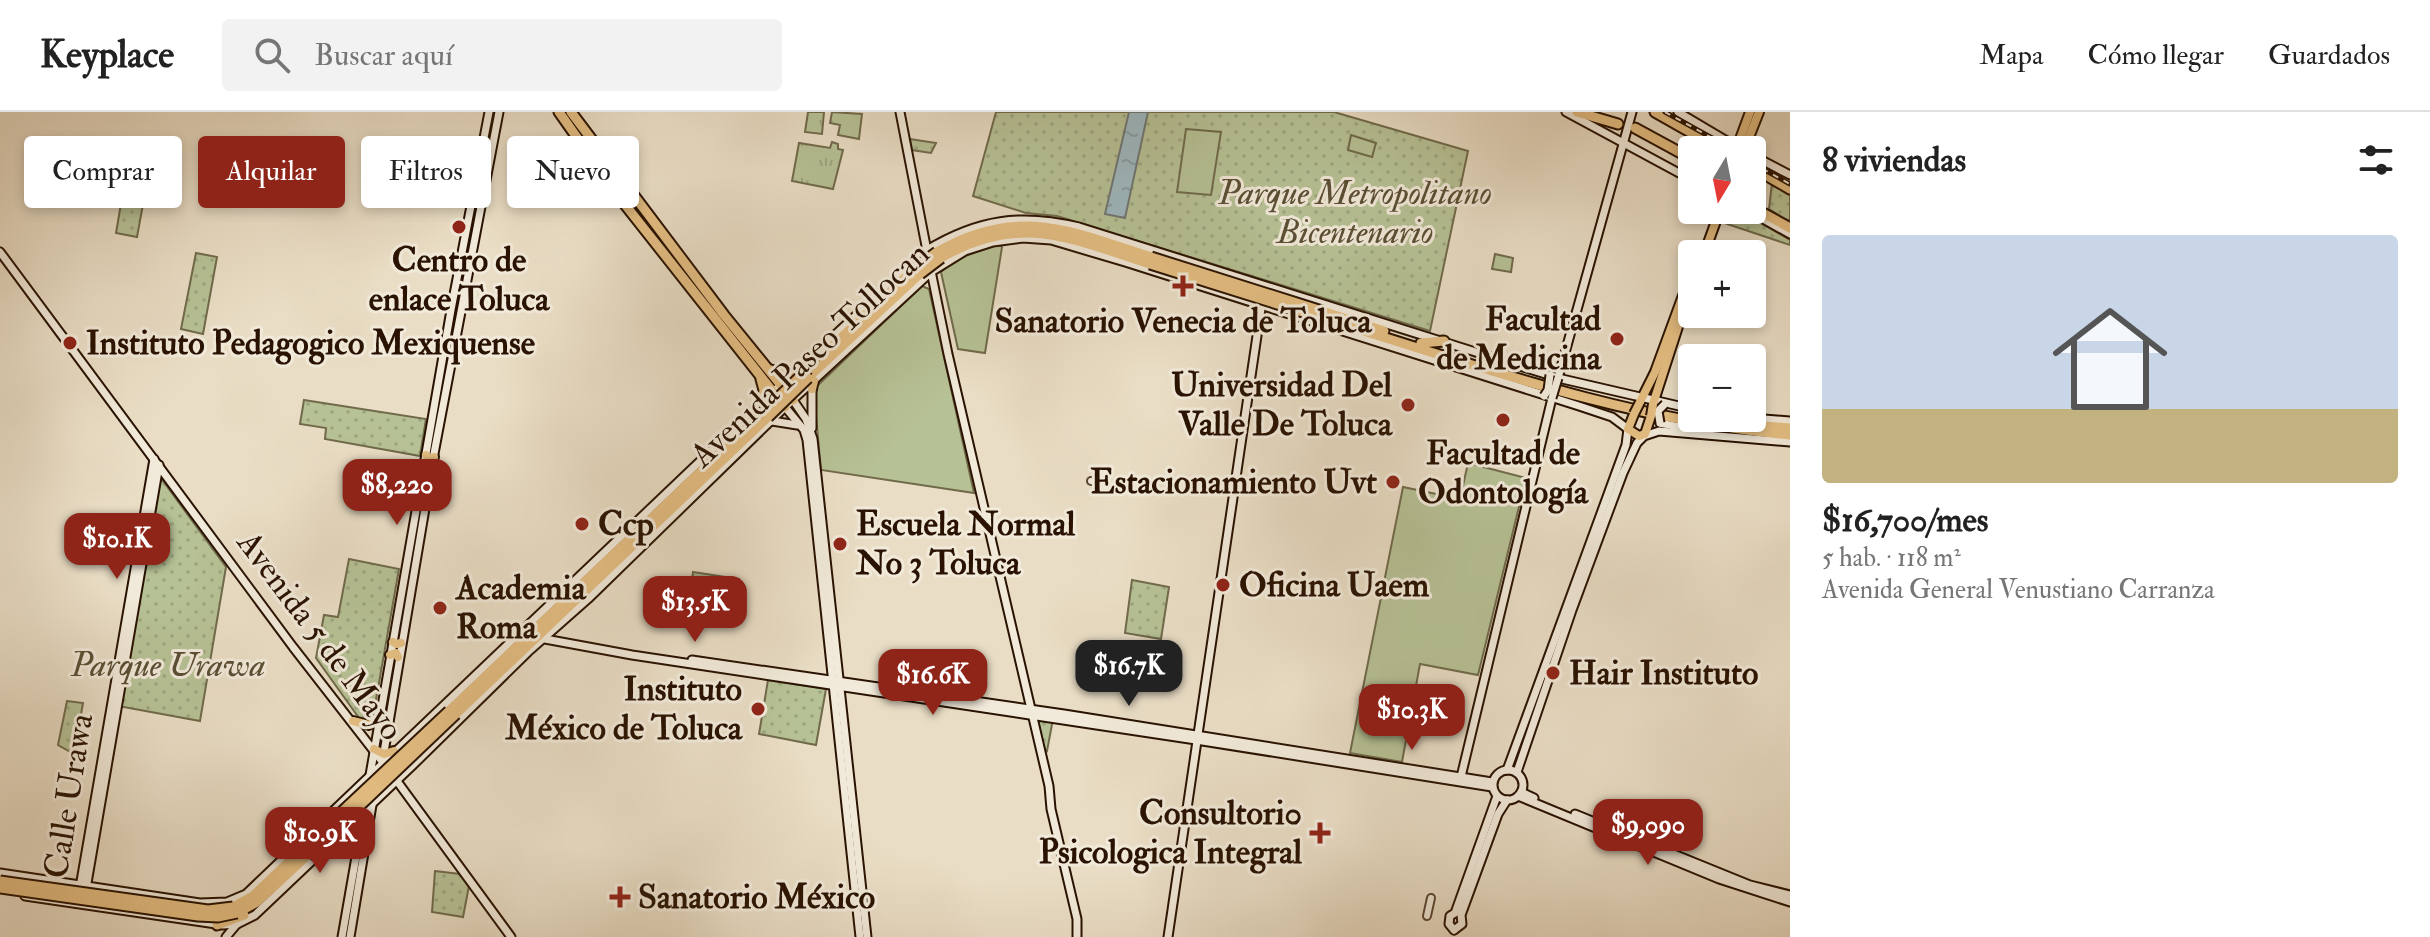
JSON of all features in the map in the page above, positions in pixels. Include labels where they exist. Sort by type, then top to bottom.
[{"type":"highway","points":[[559,112],[619,197],[716,321],[763,372],[782,384],[789,404]]},
{"type":"highway","points":[[571,112],[763,372],[773,392],[789,404]]},
{"type":"highway","points":[[1577,112],[1618,124]]},
{"type":"highway","points":[[1655,112],[1697,136]]},
{"type":"highway","points":[[1635,128],[1678,151]]},
{"type":"highway","points":[[1766,175],[1790,189]]},
{"type":"highway","points":[[1766,217],[1790,231]]},
{"type":"highway","points":[[1029,224],[1041,219],[1055,227]]},
{"type":"highway","name":"Avenida Paseo Tollocan","points":[[0,890],[218,917],[236,915],[257,902],[304,853],[526,642],[641,523],[807,378],[935,253],[983,231],[1029,224],[1055,227],[1151,261],[1560,387],[1678,409]]},
{"type":"highway","name":"Avenida Paseo Tollocan","points":[[935,253],[1007,233],[1042,233],[1151,261]]},
{"type":"highway","points":[[1069,245],[1084,243]]},
{"type":"highway","name":"Avenida Paseo Tollocan","points":[[1322,315],[1559,393],[1701,425],[1790,435]]},
{"type":"highway","points":[[1421,343],[1444,341]]},
{"type":"highway","points":[[1404,344],[1412,352]]},
{"type":"highway","points":[[763,372],[807,378]]},
{"type":"highway","points":[[763,372],[765,414]]},
{"type":"highway","name":"Avenida Paseo Tollocan","points":[[526,642],[638,542],[765,414]]},
{"type":"highway","points":[[1766,425],[1790,428]]},
{"type":"highway","points":[[638,542],[652,538]]},
{"type":"highway","points":[[574,613],[582,592]]},
{"type":"highway","points":[[526,626],[526,642],[544,639]]},
{"type":"highway","points":[[474,676],[512,667]]},
{"type":"highway","name":"Avenida Paseo Tollocan","points":[[236,915],[275,875],[304,853]]},
{"type":"highway","points":[[246,894],[275,875]]},
{"type":"highway","name":"Avenida Paseo Tollocan","points":[[0,881],[236,915]]},
{"type":"highway","points":[[217,925],[245,915],[257,902]]},
{"type":"main road","points":[[397,642],[431,460],[475,174],[489,112]]},
{"type":"main road","points":[[342,937],[380,717],[499,112]]},
{"type":"main road","points":[[900,112],[935,253],[931,272],[948,354],[1049,786],[1051,809],[1074,902],[1077,937]]},
{"type":"main road","points":[[1566,112],[1678,172]]},
{"type":"main road","points":[[1460,779],[1548,397],[1632,112]]},
{"type":"main road","points":[[1678,112],[1718,136]]},
{"type":"main road","points":[[1744,136],[1750,112]]},
{"type":"main road","points":[[1747,136],[1759,112]]},
{"type":"main road","points":[[1766,163],[1790,175]]},
{"type":"main road","name":"Avenida Paseo Tollocan","points":[[765,414],[789,404],[807,378],[960,232],[1017,219],[1041,219],[1079,227],[1554,377],[1678,408]]},
{"type":"main road","name":"Avenida Paseo Tollocan","points":[[0,890],[217,925],[236,915],[262,909],[512,667],[652,538],[765,414],[773,392],[782,384],[807,378],[931,272],[965,251],[993,242],[1039,238],[1069,245],[1612,417],[1635,435],[1644,436],[1656,431],[1702,433],[1790,442]]},
{"type":"main road","name":"Avenida 5 de Mayo","points":[[0,252],[293,647],[374,749]]},
{"type":"main road","points":[[1168,937],[1266,284]]},
{"type":"main road","points":[[1277,310],[1275,296],[1284,290]]},
{"type":"main road","points":[[1517,772],[1626,445],[1628,429],[1678,313]]},
{"type":"main road","points":[[1507,770],[1588,555],[1635,446],[1644,436],[1678,324]]},
{"type":"main road","points":[[807,378],[860,937]]},
{"type":"main road","points":[[789,404],[812,430]]},
{"type":"main road","points":[[789,404],[807,440],[867,937]]},
{"type":"main road","points":[[1678,408],[1665,404],[1658,411],[1660,423],[1678,427]]},
{"type":"main road","points":[[765,414],[802,427]]},
{"type":"main road","points":[[1766,419],[1790,421]]},
{"type":"main road","points":[[1698,432],[1702,433]]},
{"type":"main road","name":"Calle Urawa","points":[[141,549],[155,482],[156,462]]},
{"type":"main road","name":"Calle Urawa","points":[[80,905],[156,462]]},
{"type":"main road","points":[[155,482],[163,480],[172,483]]},
{"type":"main road","name":"Avenida Paseo Tollocan","points":[[396,750],[526,626],[641,523]]},
{"type":"main road","points":[[544,639],[1492,784]]},
{"type":"main road","points":[[350,937],[372,804],[383,758],[394,656]]},
{"type":"main road","points":[[353,721],[366,725],[380,717]]},
{"type":"main road","points":[[374,749],[383,758]]},
{"type":"main road","points":[[0,873],[211,903],[232,901],[246,894],[370,775],[383,758],[396,750]]},
{"type":"main road","points":[[396,750],[401,763],[413,765]]},
{"type":"main road","name":"Avenida 5 de Mayo","points":[[383,758],[511,937]]},
{"type":"main road","points":[[1492,784],[1498,773],[1507,770],[1517,772],[1523,781],[1520,794]]},
{"type":"main road","points":[[1458,914],[1497,796],[1492,784]]},
{"type":"main road","points":[[1520,794],[1719,879],[1790,902]]},
{"type":"main road","points":[[1458,914],[1498,814],[1507,800],[1520,794],[1721,874],[1790,895]]},
{"type":"main road","points":[[1497,796],[1507,800]]},
{"type":"main road","points":[[340,803],[352,807],[353,822],[361,831]]},
{"type":"main road","points":[[55,901],[63,890],[61,883],[57,882]]},
{"type":"main road","points":[[103,909],[98,904],[97,895],[105,889]]},
{"type":"main road","points":[[140,914],[149,908],[148,895]]},
{"type":"main road","points":[[1453,934],[1450,916],[1458,914]]},
{"type":"main road","points":[[226,937],[236,915]]},
{"type":"street","points":[[1427,916],[1431,898]]},
{"type":"green space","points":[[808,112],[824,112],[822,134],[805,132]]},
{"type":"green space","points":[[832,112],[862,114],[859,139],[838,135],[840,125],[830,123]]},
{"type":"green space","name":"Parque Metropolitano Bicentenario","points":[[996,112],[1334,112],[1468,151],[1430,331],[1057,216],[1026,213],[973,196]]},
{"type":"green space","points":[[1186,129],[1221,132],[1211,195],[1177,192]]},
{"type":"green space","points":[[1351,135],[1376,143],[1372,157],[1348,150]]},
{"type":"green space","points":[[910,139],[936,143],[931,153],[912,150]]},
{"type":"green space","points":[[832,142],[843,150],[833,189],[792,181],[799,143],[830,148]]},
{"type":"green space","points":[[1772,183],[1790,192],[1790,222],[1769,209]]},
{"type":"green space","points":[[120,208],[142,208],[137,237],[116,233]]},
{"type":"green space","points":[[1727,224],[1763,224],[1790,240],[1790,245]]},
{"type":"green space","points":[[998,244],[1002,247],[985,353],[958,349],[941,272],[954,260]]},
{"type":"green space","points":[[196,253],[217,257],[203,334],[181,329]]},
{"type":"green space","points":[[1495,254],[1513,258],[1511,272],[1492,269]]},
{"type":"green space","points":[[922,286],[929,289],[974,493],[821,470],[814,395],[816,387]]},
{"type":"green space","points":[[304,400],[426,419],[420,456],[325,439],[326,428],[300,424]]},
{"type":"green space","points":[[1468,463],[1526,478],[1478,675],[1420,664],[1402,762],[1350,753],[1403,487],[1460,499]]},
{"type":"green space","name":"Parque Urawa","points":[[158,481],[163,481],[226,567],[200,721],[118,706]]},
{"type":"green space","points":[[349,559],[399,569],[373,717],[365,721],[359,718],[316,658],[324,615],[338,617]]},
{"type":"green space","points":[[693,572],[739,579],[734,618],[688,611]]},
{"type":"green space","points":[[1132,580],[1169,587],[1161,639],[1125,633]]},
{"type":"green space","points":[[768,680],[826,689],[816,745],[759,734]]},
{"type":"green space","points":[[67,701],[83,703],[74,754],[58,745]]},
{"type":"green space","points":[[1037,717],[1053,719],[1047,751],[1044,749]]},
{"type":"green space","points":[[435,871],[460,874],[469,886],[463,917],[432,912]]},
{"type":"water","points":[[1129,112],[1148,112],[1125,218],[1105,214]]},
{"type":"railway","points":[[1665,112],[1709,136]]},
{"type":"railway","points":[[1766,171],[1790,184]]},
{"type":"place","name":"Centro de enlace Toluca","points":[[459,227]]},
{"type":"place","name":"Sanatorio Venecia de Toluca","points":[[1183,286]]},
{"type":"place","name":"Facultad de Medicina","points":[[1617,339]]},
{"type":"place","name":"Instituto Pedagogico Mexiquense","points":[[70,343]]},
{"type":"place","name":"Universidad Del Valle De Toluca","points":[[1408,405]]},
{"type":"place","name":"Facultad de Odontología","points":[[1503,420]]},
{"type":"place","name":"Estacionamiento Uvt","points":[[1393,482]]},
{"type":"place","name":"Ccp","points":[[582,524]]},
{"type":"place","name":"Escuela Normal No 3 Toluca","points":[[840,544]]},
{"type":"place","name":"Oficina Uaem","points":[[1223,585]]},
{"type":"place","name":"Academia Roma","points":[[440,608]]},
{"type":"place","name":"Hair Instituto","points":[[1553,673]]},
{"type":"place","name":"Instituto México de Toluca","points":[[758,709]]},
{"type":"place","name":"Consultori0 Psicologica Integral","points":[[1320,833]]},
{"type":"place","name":"Sanatorio México","points":[[620,897]]}]
